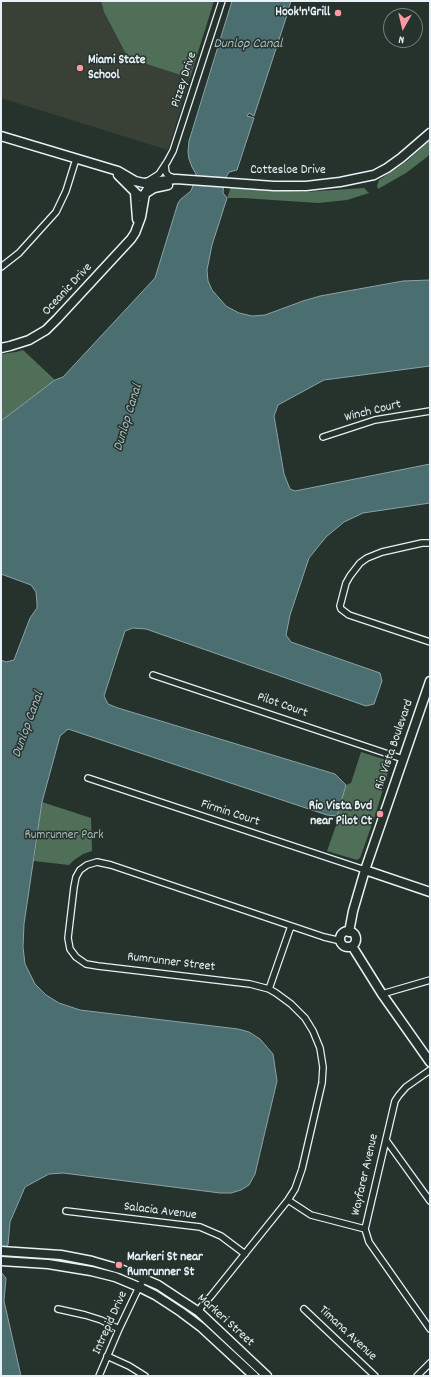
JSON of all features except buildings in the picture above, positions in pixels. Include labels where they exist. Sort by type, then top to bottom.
[{"type":"street","name":"Pizzey Drive","points":[[142,182],[153,179],[165,165],[175,146],[222,1]]},
{"type":"street","name":"Cottesloe Drive","points":[[423,140],[430,126]]},
{"type":"street","name":"Cottesloe Drive","points":[[142,182],[176,179],[306,186],[340,182],[374,175],[391,166],[430,133]]},
{"type":"street","points":[[1,136],[76,159],[108,168],[118,171],[142,182],[147,187],[146,193],[140,196],[135,193],[121,178],[108,168]]},
{"type":"street","points":[[1,267],[19,253],[56,212],[65,195],[76,159]]},
{"type":"street","points":[[165,165],[165,170],[168,175],[176,179]]},
{"type":"street","name":"Cottesloe Drive","points":[[146,193],[154,188],[188,180]]},
{"type":"street","points":[[135,193],[135,185],[142,182]]},
{"type":"street","name":"Oceanic Drive","points":[[135,193],[138,212],[137,227]]},
{"type":"street","name":"Oceanic Drive","points":[[1,348],[38,336],[52,325],[127,244],[135,233],[141,217],[146,193]]},
{"type":"street","name":"Winch Court","points":[[323,437],[375,420],[430,411]]},
{"type":"street","points":[[430,543],[422,543],[382,552],[367,558],[360,563],[346,583],[340,606],[344,612],[349,615],[430,642]]},
{"type":"street","name":"Pilot Court","points":[[153,675],[403,759]]},
{"type":"street","name":"Rio Vista Boulevard","points":[[349,932],[353,911],[365,870],[429,684]]},
{"type":"street","name":"Firmin Court","points":[[88,778],[365,870]]},
{"type":"street","name":"Rumrunner Street","points":[[192,1320],[199,1312],[200,1307],[211,1296],[245,1254],[295,1189],[302,1169],[322,1082],[320,1048],[313,1031],[305,1018],[291,1004],[269,989],[250,984],[86,964],[76,957],[70,948],[68,938],[76,878],[80,870],[87,865],[97,862],[111,865],[324,937],[341,940]]},
{"type":"street","points":[[365,870],[430,892]]},
{"type":"street","points":[[269,989],[291,926]]},
{"type":"street","points":[[349,932],[354,934],[356,939],[352,946],[344,946],[341,940],[343,933],[349,932]]},
{"type":"street","points":[[352,946],[382,994],[430,1062]]},
{"type":"street","points":[[382,994],[430,980]]},
{"type":"street","name":"Wayfarer Avenue","points":[[430,1070],[406,1087],[398,1095],[393,1109],[365,1229],[369,1242],[430,1329]]},
{"type":"street","points":[[386,1140],[430,1201]]},
{"type":"street","points":[[288,1200],[311,1215],[365,1229]]},
{"type":"street","name":"Salacia Avenue","points":[[66,1211],[200,1227],[221,1236],[245,1254]]},
{"type":"street","name":"Markeri Street","points":[[1,1251],[61,1255],[92,1261],[123,1270],[144,1279],[168,1292],[199,1312],[267,1376]]},
{"type":"street","name":"Markeri Street","points":[[1,1261],[48,1264],[91,1271],[139,1287],[155,1295],[192,1320],[254,1376]]},
{"type":"street","name":"Intrepid Drive","points":[[99,1376],[119,1328],[144,1279]]},
{"type":"street","name":"Timana Avenue","points":[[304,1308],[375,1376]]},
{"type":"street","points":[[58,1309],[96,1319],[119,1328]]},
{"type":"street","points":[[107,1356],[129,1366],[145,1376]]},
{"type":"street","points":[[417,1376],[430,1363]]},
{"type":"shaded area","name":"Miami State School","points":[[1,1],[101,1],[104,12],[128,58],[190,78],[168,150],[1,98]]},
{"type":"green space","points":[[101,1],[214,1],[190,78],[128,58],[104,12]]},
{"type":"green space","points":[[430,140],[430,154],[427,157],[406,173],[378,189],[377,186],[379,180],[406,162]]},
{"type":"green space","points":[[231,187],[303,192],[364,188],[369,193],[347,200],[318,203],[227,198]]},
{"type":"green space","points":[[23,350],[55,380],[1,421],[1,354]]},
{"type":"green space","points":[[361,752],[389,761],[387,776],[375,816],[360,858],[357,860],[327,851],[338,820],[337,816],[346,785],[351,783]]},
{"type":"green space","name":"Rumrunner Park","points":[[42,802],[91,818],[92,851],[83,854],[69,865],[34,861]]},
{"type":"water","name":"Dunlop Canal","points":[[232,1],[291,1],[288,11],[284,9],[284,6],[281,13],[283,11],[288,12],[254,116],[249,113],[247,116],[254,118],[237,170],[229,172],[225,179],[223,193],[227,198],[212,245],[207,270],[208,281],[212,290],[226,306],[239,313],[252,316],[265,315],[320,296],[403,281],[430,280],[430,366],[324,380],[278,405],[274,416],[284,474],[290,489],[295,491],[430,464],[430,503],[363,513],[344,522],[326,537],[309,558],[290,615],[286,635],[291,642],[380,673],[382,681],[374,704],[366,706],[146,629],[133,628],[125,631],[104,696],[108,704],[118,708],[335,774],[346,785],[337,816],[327,815],[68,729],[60,736],[42,802],[24,924],[23,947],[25,964],[35,984],[46,995],[59,1003],[80,1010],[238,1029],[249,1032],[260,1039],[273,1054],[277,1081],[255,1174],[249,1185],[241,1190],[231,1193],[220,1193],[63,1173],[49,1174],[25,1187],[10,1222],[8,1245],[4,1248],[1,1271],[1,660],[6,662],[14,660],[30,618],[37,608],[37,603],[36,592],[31,585],[1,574],[1,421],[55,380],[63,377],[155,278],[178,203],[191,191],[196,177],[189,159],[189,141]]},
{"type":"water","points":[[1,1272],[6,1278],[4,1301],[21,1376],[1,1376]]},
{"type":"place","name":"Hook'n'Grill","points":[[338,13]]},
{"type":"place","name":"Miami State School","points":[[80,68]]},
{"type":"place","name":"Rio Vista Bvd near Pilot Ct","points":[[380,814]]},
{"type":"place","name":"Markeri St near Rumrunner St","points":[[119,1265]]}]
